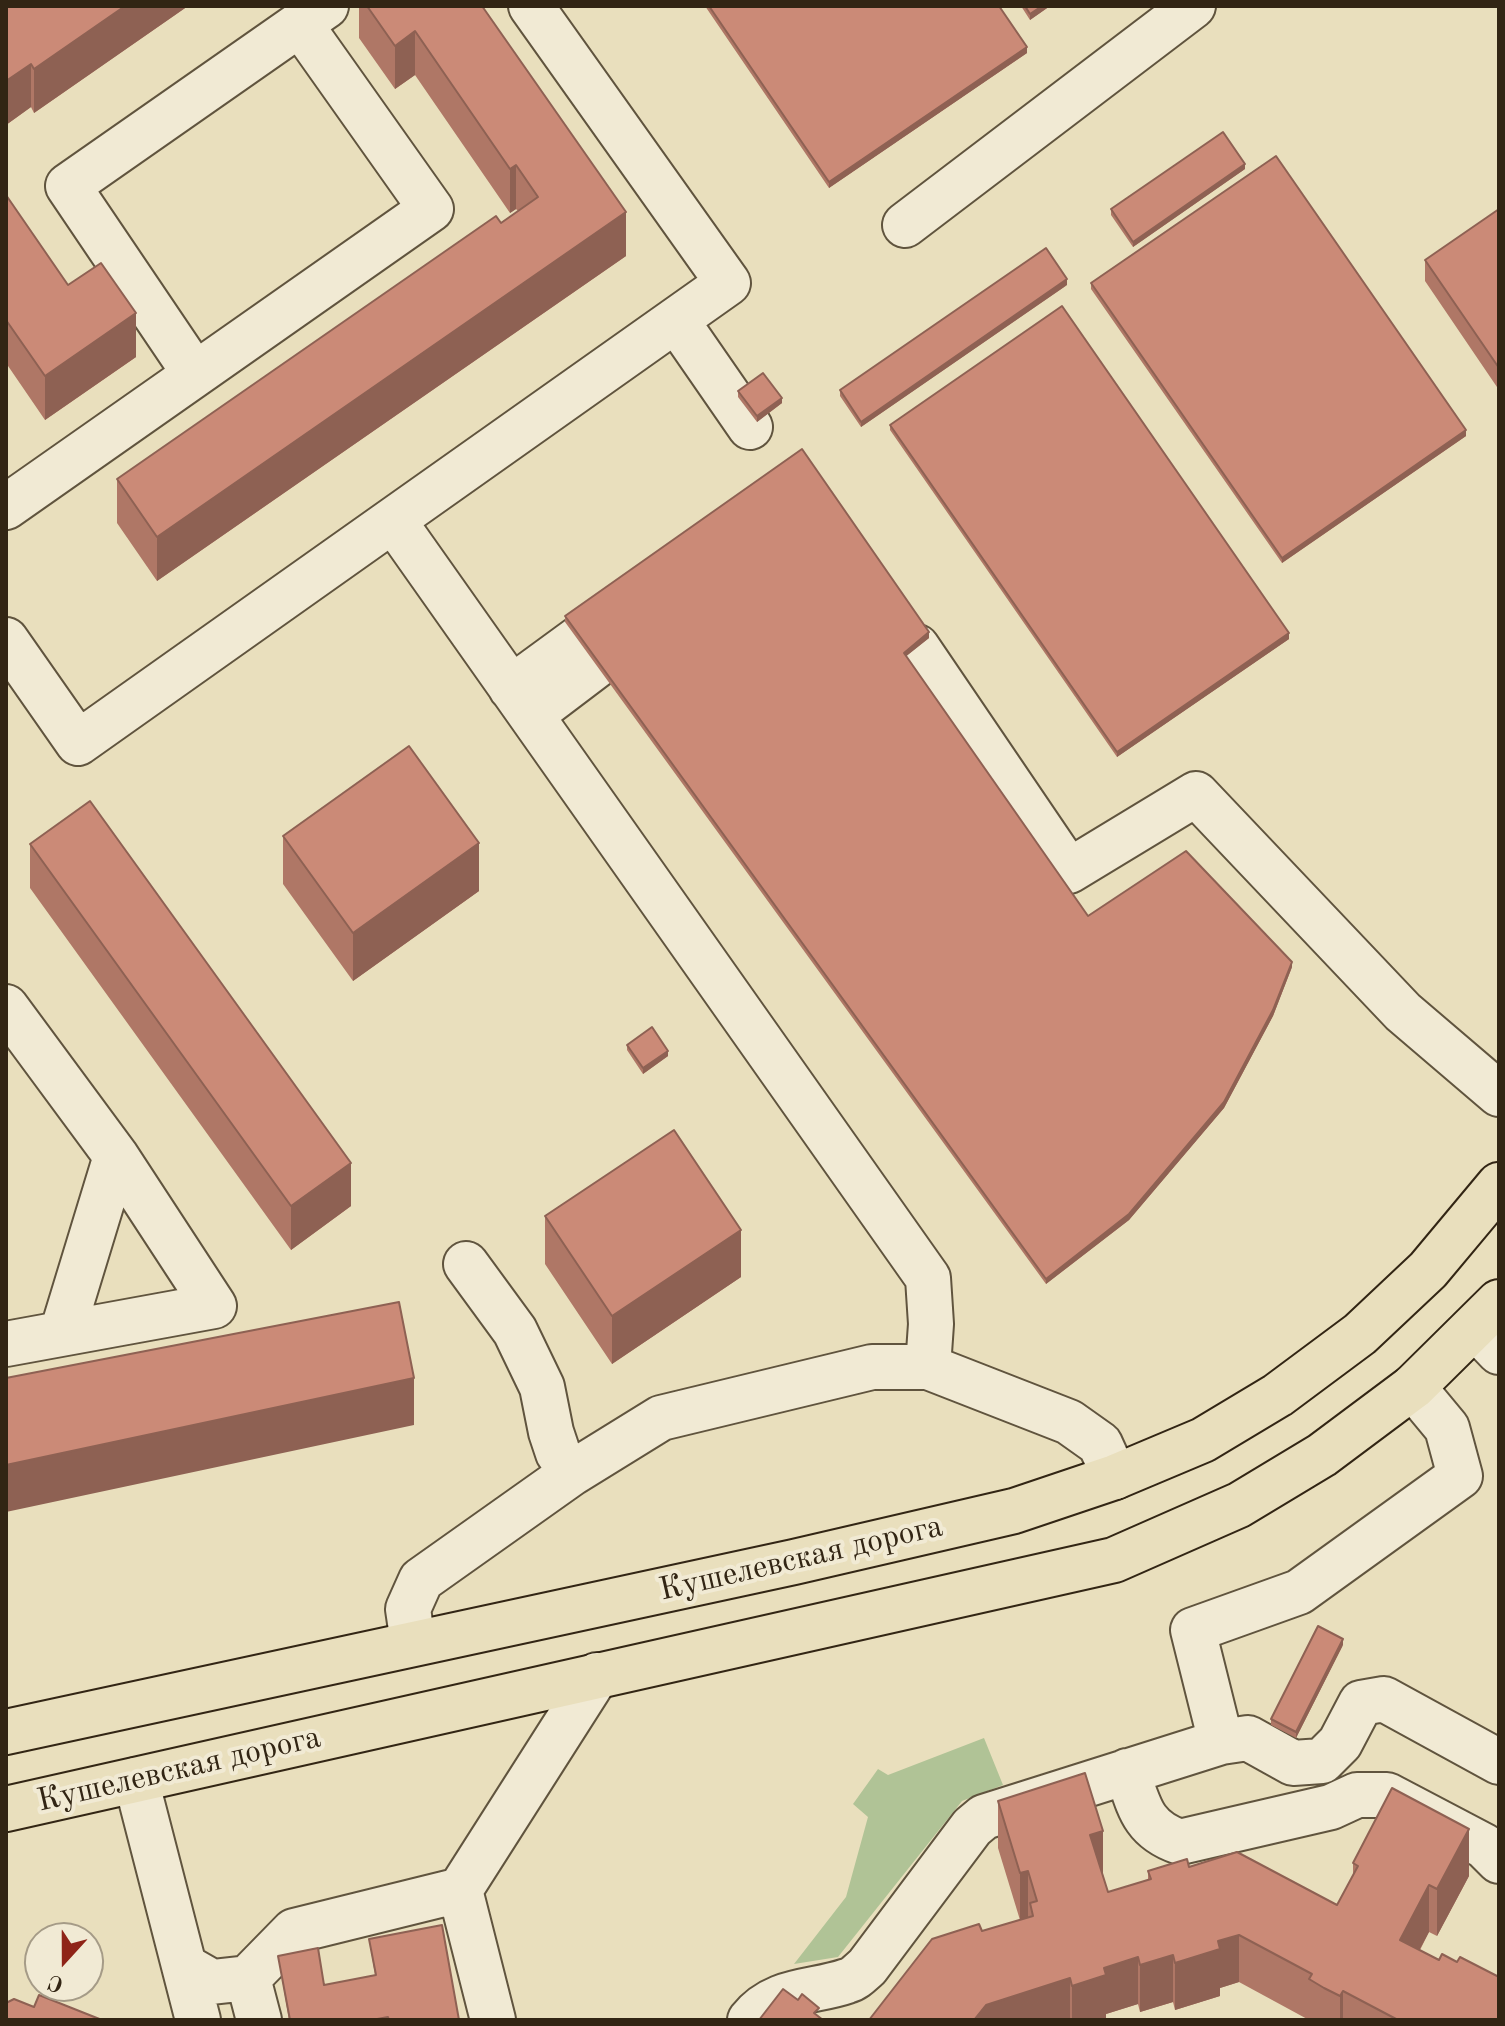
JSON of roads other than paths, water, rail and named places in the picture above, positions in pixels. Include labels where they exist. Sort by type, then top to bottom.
[{"type":"main road","name":"Кушелевская дорога","points":[[6,1732],[794,1562],[999,1514],[1115,1477],[1203,1440],[1278,1395],[1360,1334],[1428,1270],[1499,1185]]},
{"type":"main road","name":"Кушелевская дорога","points":[[6,1809],[1114,1560],[1239,1505],[1322,1455],[1491,1327]]},
{"type":"lane","points":[[6,640],[78,743],[728,283],[531,6]]},
{"type":"lane","points":[[905,225],[1193,6]]},
{"type":"lane","points":[[6,507],[431,209],[313,15],[68,186],[195,374]]},
{"type":"lane","points":[[676,320],[750,427]]},
{"type":"lane","points":[[393,520],[928,1278],[931,1324],[928,1367]]},
{"type":"lane","points":[[917,647],[1069,871],[1196,794],[1403,1012],[1499,1094]]},
{"type":"lane","points":[[521,701],[587,652]]},
{"type":"lane","points":[[6,1007],[116,1156],[214,1306],[6,1344]]},
{"type":"lane","points":[[62,1333],[116,1156]]},
{"type":"lane","points":[[466,1264],[515,1331],[542,1387],[558,1453],[572,1473]]},
{"type":"lane","points":[[413,1643],[408,1609],[421,1580],[572,1473],[661,1418],[872,1367],[928,1367],[1069,1422],[1100,1444],[1115,1477]]},
{"type":"lane","points":[[1221,1742],[1193,1630],[1299,1592],[1460,1476],[1447,1428],[1413,1387]]},
{"type":"lane","points":[[184,1966],[212,1982],[248,1978],[294,1931],[460,1890],[597,1675]]},
{"type":"lane","points":[[750,2020],[758,2010],[782,1995],[850,1981],[867,1967],[972,1827],[984,1817],[1221,1742],[1248,1738],[1293,1763],[1322,1761],[1340,1743],[1361,1703],[1384,1699],[1499,1762]]},
{"type":"lane","points":[[1127,1771],[1140,1811],[1151,1826],[1164,1837],[1180,1842],[1331,1807],[1357,1795],[1387,1795],[1484,1846],[1499,1861]]},
{"type":"lane","points":[[136,1780],[198,2020]]},
{"type":"lane","points":[[460,1890],[493,2020]]},
{"type":"lane","points":[[248,1978],[259,2020]]}]
